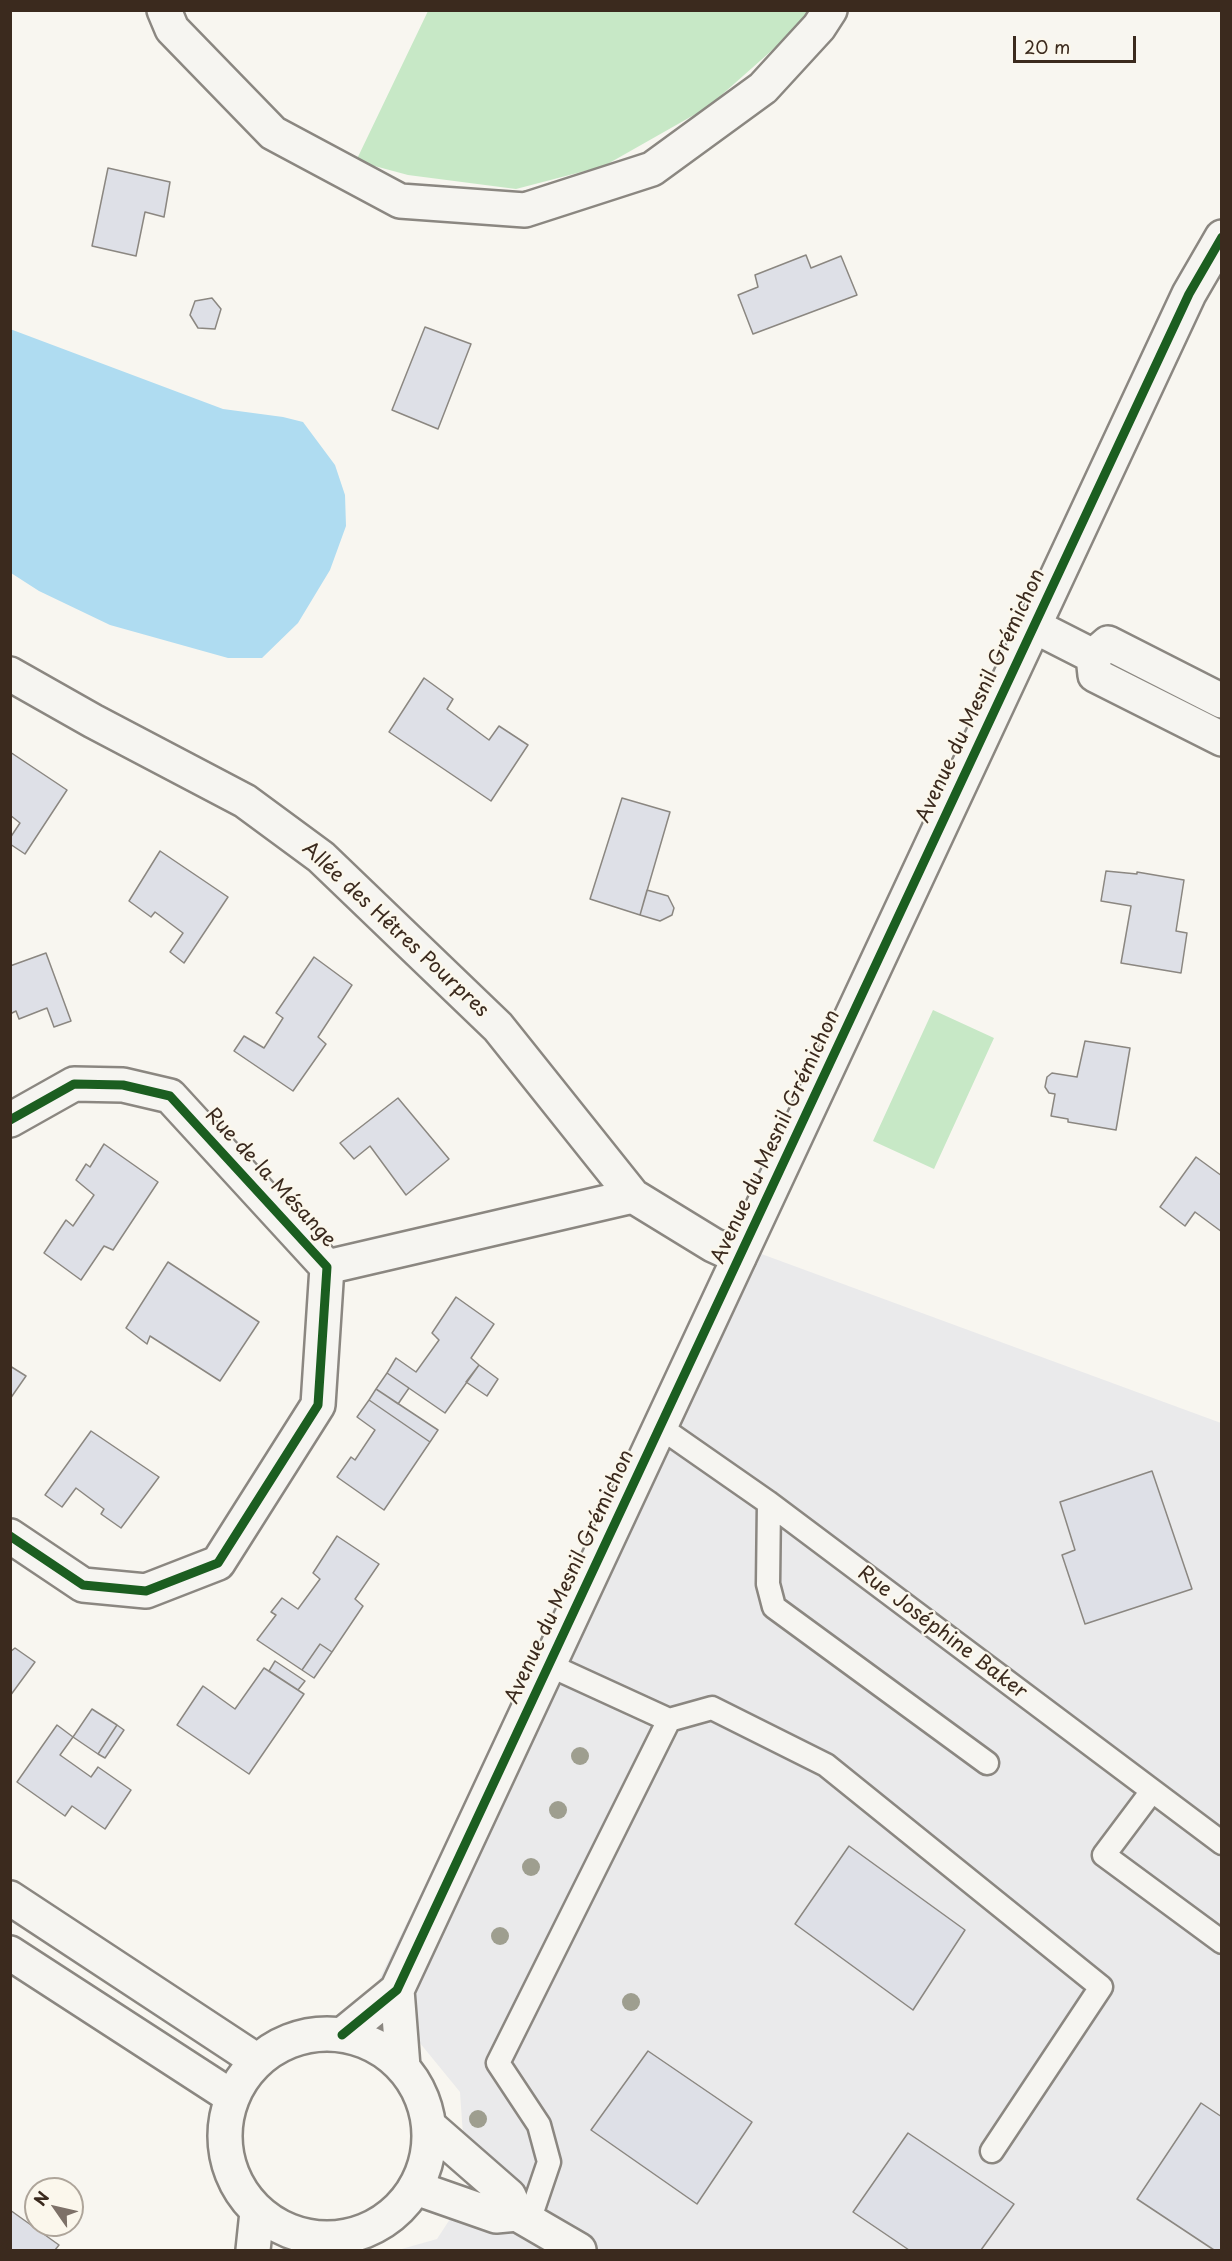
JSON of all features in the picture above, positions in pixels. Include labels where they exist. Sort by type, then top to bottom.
[{"type":"street","points":[[164,10],[172,29],[273,133],[400,201],[525,210],[652,169],[763,88],[819,27],[830,10]]},
{"type":"street","name":"Avenue du Mesnil Grémichon","points":[[342,2035],[397,1990],[1189,294],[1221,237]]},
{"type":"street","points":[[1034,626],[1093,656]]},
{"type":"street","points":[[1093,656],[1107,643],[1221,701]]},
{"type":"street","points":[[1093,656],[1095,675],[1221,739]]},
{"type":"street","name":"Allée des Hêtres Pourpres","points":[[10,674],[244,801],[321,857],[498,1027],[633,1197]]},
{"type":"street","name":"Rue de la Mésange","points":[[10,1120],[74,1084],[123,1085],[170,1096],[327,1267],[318,1404],[218,1563],[146,1591],[83,1585],[10,1536]]},
{"type":"street","points":[[633,1197],[713,1245],[739,1257]]},
{"type":"street","name":"Rue de la Mésange","points":[[327,1267],[633,1197]]},
{"type":"street","points":[[10,1898],[256,2060]]},
{"type":"street","points":[[10,1953],[232,2097]]},
{"type":"street","name":"Avenue du Mesnil Grémichon","points":[[397,1990],[403,2067]]},
{"type":"street","points":[[342,2035],[375,2045],[403,2067],[420,2091],[429,2126],[428,2154],[416,2188],[394,2213],[364,2232],[330,2244],[304,2236],[257,2212],[236,2184],[225,2132],[232,2097],[256,2060],[277,2047],[306,2036],[342,2035]]},
{"type":"street","points":[[429,2126],[509,2196],[523,2217],[579,2250]]},
{"type":"street","points":[[416,2188],[496,2216],[523,2217]]},
{"type":"street","points":[[253,2250],[257,2212]]},
{"type":"lane","name":"Rue Joséphine Baker","points":[[660,1427],[769,1503],[1221,1843]]},
{"type":"lane","points":[[769,1503],[768,1584],[774,1607],[987,1763]]},
{"type":"lane","points":[[549,1665],[669,1720],[712,1708],[826,1765],[1101,1986],[992,2151]]},
{"type":"lane","points":[[523,2217],[549,2162],[539,2125],[498,2063],[669,1720]]},
{"type":"lane","points":[[1152,1791],[1104,1855],[1221,1942]]},
{"type":"shaded area","points":[[737,1245],[1221,1423],[1221,2250],[398,2250],[437,2239],[467,2193],[460,2092],[375,1988]]},
{"type":"green space","points":[[428,11],[808,11],[796,29],[708,107],[604,166],[516,189],[408,175],[356,161]]},
{"type":"green space","points":[[933,1010],[994,1038],[934,1169],[873,1141]]},
{"type":"water","points":[[10,329],[223,409],[303,422],[335,465],[345,495],[346,526],[330,570],[298,623],[262,658],[228,658],[110,625],[39,591],[11,573]]},
{"type":"building","points":[[108,168],[170,182],[164,217],[145,212],[136,256],[92,246]]},
{"type":"building","points":[[806,255],[811,268],[841,256],[857,295],[753,334],[738,295],[758,287],[755,275]]},
{"type":"building","points":[[212,298],[221,309],[215,329],[198,328],[190,315],[195,301]]},
{"type":"building","points":[[425,327],[471,344],[438,429],[392,410]]},
{"type":"building","points":[[424,678],[453,699],[447,709],[489,740],[499,726],[528,745],[491,801],[389,732]]},
{"type":"building","points":[[10,752],[67,790],[25,854],[10,844],[10,838],[20,823],[10,815]]},
{"type":"building","points":[[622,798],[670,812],[640,915],[590,899]]},
{"type":"building","points":[[160,851],[228,897],[184,963],[170,952],[183,933],[155,912],[151,917],[129,901]]},
{"type":"building","points":[[1106,871],[1137,874],[1137,872],[1184,880],[1176,931],[1187,933],[1181,973],[1121,963],[1131,906],[1101,901]]},
{"type":"building","points":[[647,890],[668,896],[674,908],[672,915],[660,921],[640,915]]},
{"type":"building","points":[[46,953],[71,1021],[54,1027],[47,1008],[19,1019],[16,1011],[10,1014],[10,966]]},
{"type":"building","points":[[314,957],[352,985],[318,1037],[326,1044],[293,1091],[234,1051],[244,1036],[264,1048],[283,1018],[276,1013]]},
{"type":"building","points":[[1085,1041],[1130,1048],[1116,1130],[1068,1122],[1068,1119],[1051,1116],[1055,1094],[1049,1093],[1045,1087],[1047,1077],[1052,1073],[1077,1077]]},
{"type":"building","points":[[398,1098],[449,1159],[406,1195],[370,1146],[354,1159],[340,1143]]},
{"type":"building","points":[[104,1144],[158,1182],[113,1250],[104,1246],[81,1280],[44,1253],[66,1220],[73,1226],[94,1195],[76,1180],[86,1164],[90,1167]]},
{"type":"building","points":[[1196,1157],[1222,1176],[1222,1232],[1195,1212],[1185,1226],[1160,1207]]},
{"type":"building","points":[[168,1262],[259,1322],[220,1381],[150,1336],[147,1344],[126,1328]]},
{"type":"building","points":[[456,1297],[494,1324],[471,1358],[479,1365],[445,1413],[387,1373],[396,1358],[416,1372],[439,1340],[432,1333]]},
{"type":"building","points":[[479,1365],[498,1379],[487,1396],[466,1382]]},
{"type":"building","points":[[10,1366],[26,1376],[10,1399]]},
{"type":"building","points":[[387,1373],[409,1388],[398,1404],[376,1389]]},
{"type":"building","points":[[376,1389],[438,1430],[430,1442],[369,1400]]},
{"type":"building","points":[[369,1400],[430,1442],[384,1510],[337,1477],[351,1457],[355,1460],[375,1430],[357,1417]]},
{"type":"building","points":[[91,1431],[159,1477],[121,1528],[101,1514],[104,1509],[76,1488],[62,1507],[45,1495]]},
{"type":"building","points":[[1152,1471],[1192,1589],[1085,1624],[1062,1555],[1075,1550],[1060,1502]]},
{"type":"building","points":[[337,1536],[379,1564],[355,1599],[363,1606],[332,1652],[320,1644],[302,1670],[257,1640],[276,1615],[271,1612],[282,1598],[298,1609],[320,1579],[313,1573]]},
{"type":"building","points":[[320,1644],[332,1652],[314,1678],[302,1670]]},
{"type":"building","points":[[15,1648],[35,1662],[10,1696],[10,1652]]},
{"type":"building","points":[[275,1661],[305,1681],[298,1690],[269,1671]]},
{"type":"building","points":[[264,1668],[304,1694],[249,1774],[177,1725],[203,1686],[235,1709]]},
{"type":"building","points":[[92,1709],[117,1725],[98,1754],[73,1737]]},
{"type":"building","points":[[57,1725],[73,1737],[60,1755],[91,1777],[98,1767],[131,1790],[105,1829],[72,1806],[65,1816],[17,1782]]},
{"type":"building","points":[[117,1725],[124,1730],[105,1758],[98,1754]]},
{"type":"building","points":[[849,1846],[965,1930],[913,2010],[795,1924]]},
{"type":"building","points":[[648,2051],[752,2122],[697,2204],[591,2130]]},
{"type":"building","points":[[1201,2103],[1222,2117],[1222,2250],[1214,2250],[1137,2199]]},
{"type":"building","points":[[908,2133],[1014,2204],[981,2250],[909,2250],[853,2212]]},
{"type":"building","points":[[10,2210],[24,2220],[24,2237],[48,2237],[59,2245],[55,2250],[10,2250]]},
{"type":"cycle path","points":[[342,2035],[397,1990],[1189,294],[1222,237]]},
{"type":"cycle path","points":[[10,1120],[74,1084],[123,1085],[170,1096],[327,1267],[318,1405],[218,1563],[146,1591],[83,1585],[10,1536]]}]
